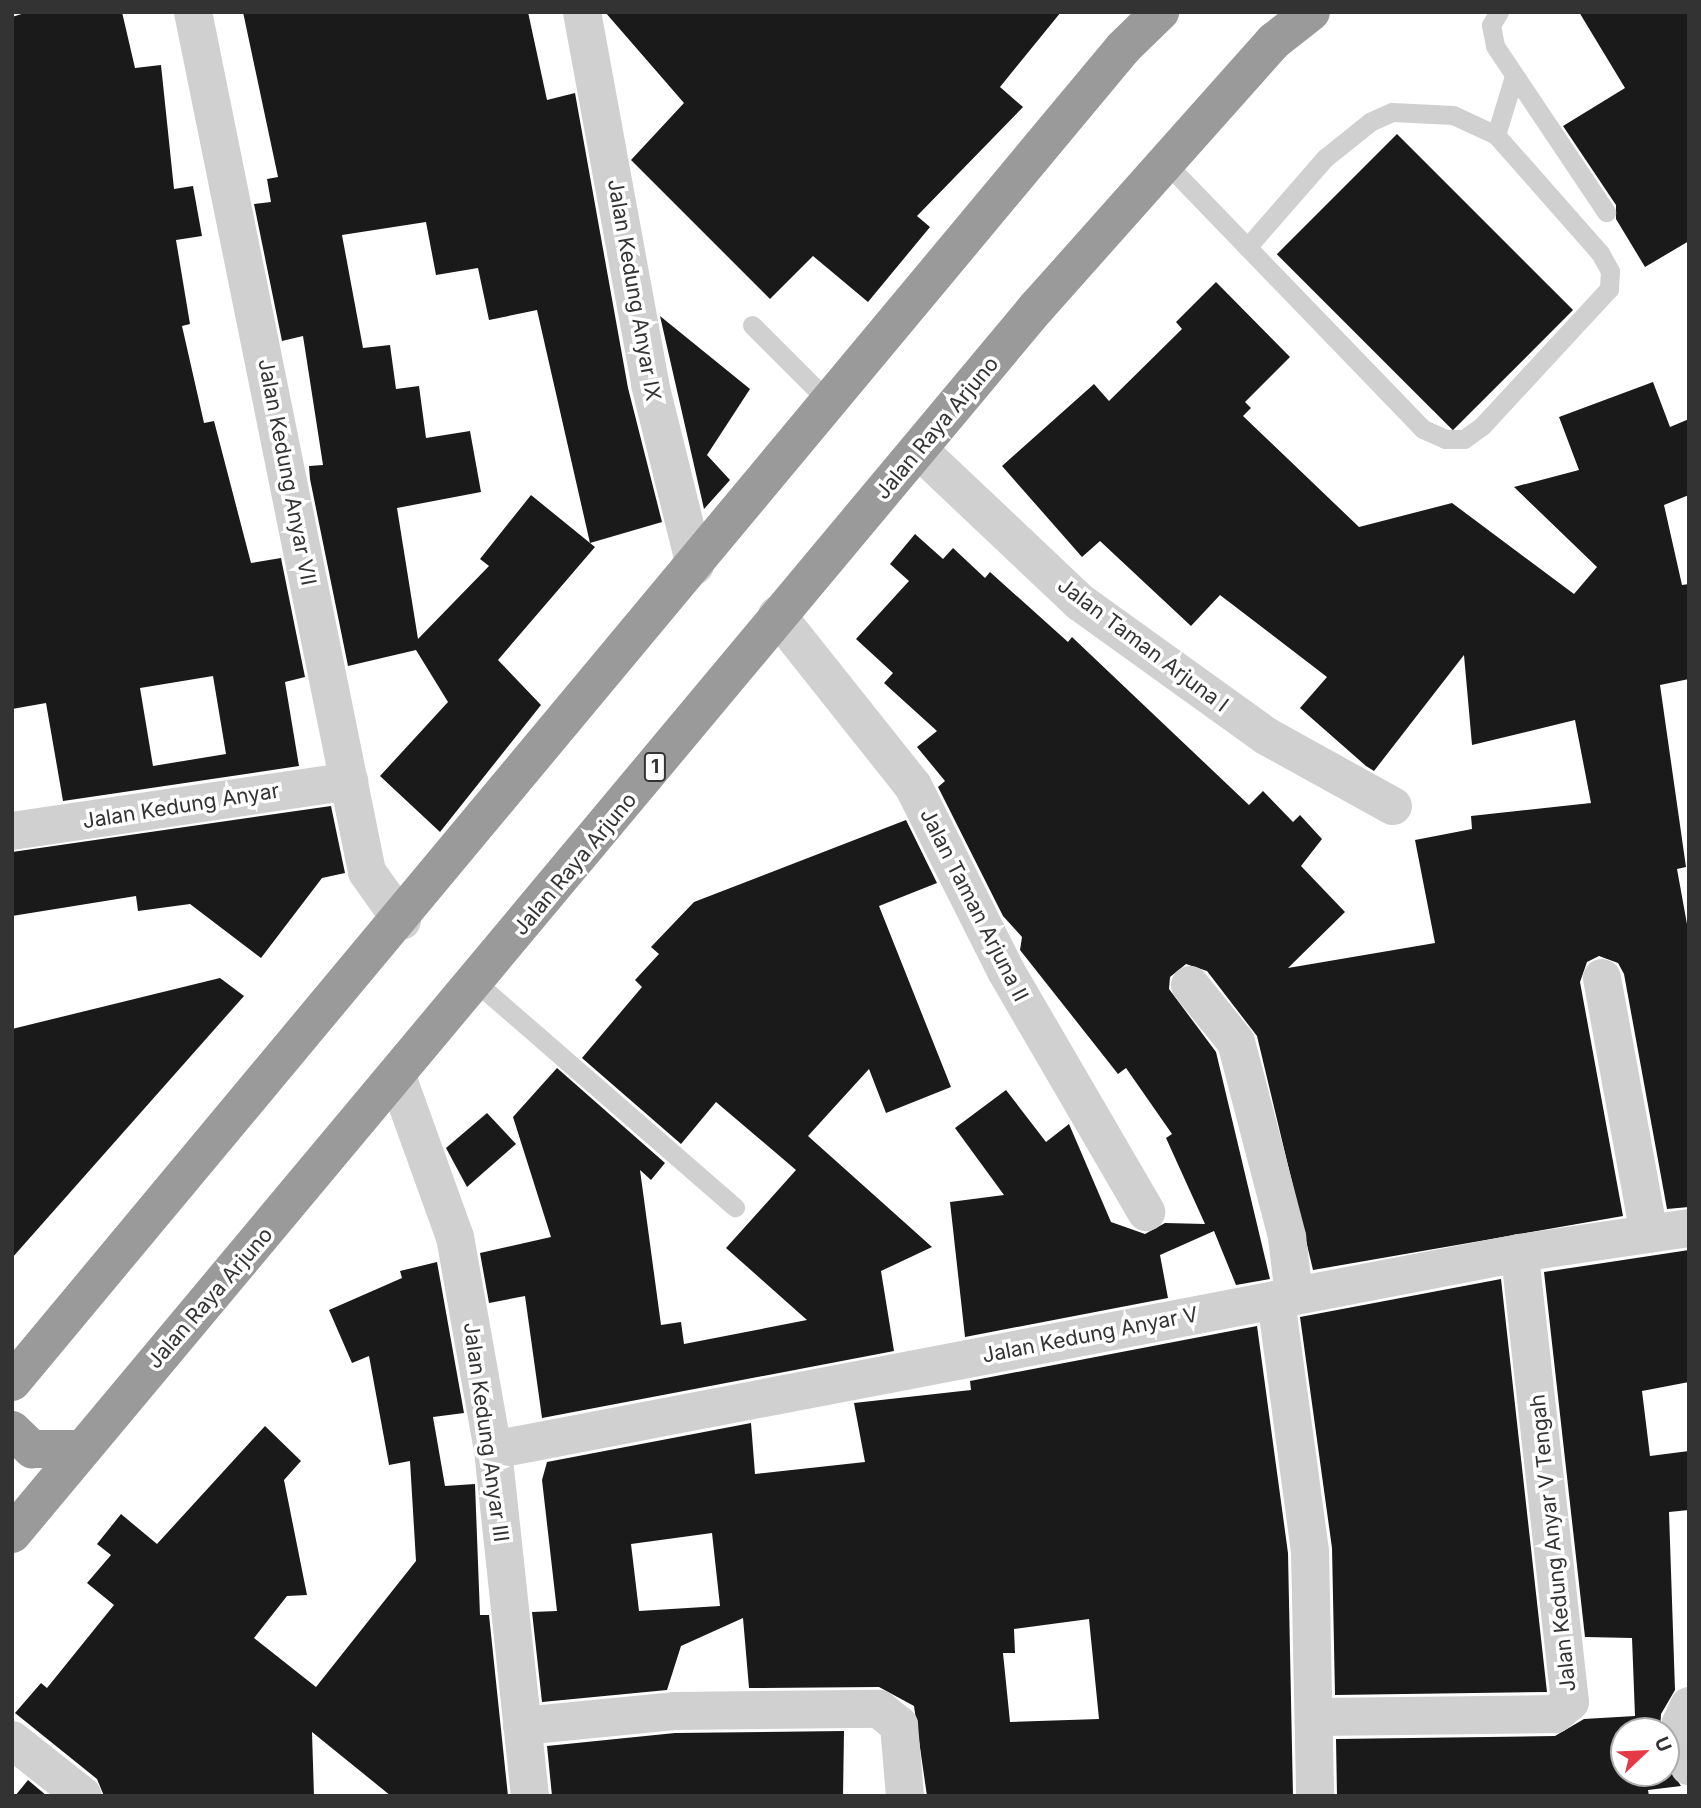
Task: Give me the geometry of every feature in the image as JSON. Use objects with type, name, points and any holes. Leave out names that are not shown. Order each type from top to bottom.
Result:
[{"type":"highway","points":[[12,1382],[402,921],[1123,48],[1160,12]]},
{"type":"highway","name":"Jalan Raya Arjuno","points":[[12,1534],[398,1079],[777,615],[1274,41],[1311,12]]},
{"type":"highway","points":[[12,1430],[32,1450],[82,1449]]},
{"type":"street","name":"Jalan Kedung Anyar VII","points":[[193,12],[367,872],[402,921]]},
{"type":"street","name":"Jalan Kedung Anyar IX","points":[[582,12],[650,384],[695,566]]},
{"type":"street","name":"Jalan Taman Arjuna I","points":[[919,450],[1081,603],[1266,736],[1393,806]]},
{"type":"street","name":"Jalan Taman Arjuna II","points":[[777,615],[913,786],[1006,971],[1146,1212]]},
{"type":"street","name":"Jalan Kedung Anyar","points":[[12,831],[349,781]]},
{"type":"street","points":[[1602,978],[1649,1234]]},
{"type":"street","points":[[1190,985],[1236,1042],[1287,1237],[1285,1298],[1310,1551],[1318,1717],[1315,1796]]},
{"type":"street","name":"Jalan Kedung Anyar III","points":[[398,1079],[455,1237],[493,1450],[530,1796]]},
{"type":"street","name":"Jalan Kedung Anyar V","points":[[493,1450],[1520,1253],[1689,1228]]},
{"type":"street","name":"Jalan Kedung Anyar V Tengah","points":[[1318,1717],[1555,1714],[1570,1702],[1520,1253]]},
{"type":"street","points":[[1689,1706],[1681,1723],[1689,1766]]},
{"type":"street","points":[[523,1726],[674,1711],[879,1709],[899,1725],[905,1796]]},
{"type":"street","points":[[12,1740],[83,1796]]},
{"type":"lane","points":[[1499,12],[1491,25],[1495,46],[1605,212]]},
{"type":"lane","points":[[1496,135],[1514,76]]},
{"type":"lane","points":[[1166,163],[1250,244],[1423,429],[1464,439],[1609,289],[1610,271],[1600,253],[1496,135],[1453,115],[1392,112],[1370,122],[1325,158],[1250,244]]},
{"type":"lane","points":[[752,325],[829,401]]},
{"type":"lane","points":[[477,983],[735,1207]]},
{"type":"building","points":[[28,12],[122,12],[135,68],[161,65],[174,189],[193,186],[202,236],[176,240],[190,324],[182,326],[204,423],[214,421],[251,563],[281,558],[305,677],[285,682],[299,766],[63,801],[46,703],[12,709],[12,17]],"holes":[[[213,676],[226,754],[153,766],[140,688]]]},
{"type":"building","points":[[243,12],[528,12],[547,100],[575,93],[628,388],[662,522],[590,543],[595,547],[498,660],[541,705],[440,832],[380,776],[448,702],[416,650],[348,666],[310,479],[309,466],[323,465],[303,336],[282,341],[254,204],[271,202],[267,179],[278,177]],"holes":[[[426,222],[436,275],[478,268],[489,320],[537,310],[590,543],[531,495],[480,559],[489,566],[418,639],[397,508],[481,492],[470,431],[426,438],[419,386],[396,389],[390,345],[363,348],[342,235]]]},
{"type":"building","points":[[605,12],[1061,12],[1000,87],[1023,107],[917,216],[930,227],[868,302],[813,256],[770,299],[631,160],[684,103]]},
{"type":"building","points":[[1579,12],[1689,12],[1689,241],[1645,267],[1616,219],[1616,205],[1563,126],[1625,88]]},
{"type":"building","points":[[1397,134],[1573,310],[1453,430],[1277,254]]},
{"type":"building","points":[[1216,282],[1290,357],[1245,402],[1251,408],[1243,416],[1359,527],[1452,503],[1574,594],[1597,567],[1514,487],[1579,470],[1559,417],[1653,382],[1670,427],[1689,419],[1689,495],[1664,505],[1682,585],[1689,584],[1689,679],[1660,685],[1686,867],[1677,869],[1689,935],[1689,1207],[1667,1209],[1624,974],[1618,963],[1599,956],[1587,962],[1580,982],[1623,1216],[1313,1270],[1257,1036],[1207,971],[1186,964],[1170,977],[1169,989],[1216,1052],[1270,1279],[1236,1285],[1214,1231],[1160,1255],[1168,1298],[965,1337],[950,1202],[1004,1195],[955,1128],[1006,1090],[1046,1142],[1069,1124],[1111,1222],[1145,1234],[1165,1223],[1205,1224],[1166,1138],[1172,1134],[1126,1068],[1118,1074],[1020,950],[1022,937],[1003,916],[938,787],[945,781],[917,747],[937,731],[884,683],[893,673],[856,639],[909,581],[890,564],[915,534],[943,559],[953,548],[985,578],[990,572],[1068,642],[1072,637],[1249,805],[1263,791],[1293,822],[1300,815],[1322,839],[1301,866],[1345,912],[1288,968],[1435,943],[1415,840],[1472,829],[1471,816],[1591,803],[1575,720],[1472,745],[1464,655],[1374,771],[1300,708],[1327,677],[1220,595],[1191,626],[1100,541],[1082,557],[1002,466],[1094,384],[1109,401],[1182,329],[1176,322]]},
{"type":"building","points":[[660,316],[750,389],[707,455],[730,480],[704,509]]},
{"type":"building","points":[[331,806],[345,873],[322,878],[261,958],[190,904],[138,911],[136,896],[12,916],[12,852]]},
{"type":"building","points":[[906,820],[937,883],[879,906],[951,1087],[886,1113],[869,1069],[808,1136],[932,1247],[881,1271],[894,1351],[542,1418],[525,1296],[489,1303],[480,1253],[551,1237],[513,1117],[557,1068],[665,1163],[651,1180],[640,1170],[661,1325],[681,1322],[684,1344],[807,1320],[726,1248],[796,1170],[716,1102],[681,1144],[582,1058],[642,987],[635,980],[659,954],[651,947],[694,902]]},
{"type":"building","points":[[220,978],[244,996],[12,1258],[12,1029]]},
{"type":"building","points":[[487,1113],[516,1144],[467,1187],[446,1148]]},
{"type":"building","points":[[1689,1250],[1689,1382],[1642,1391],[1650,1456],[1689,1451],[1689,1510],[1669,1512],[1675,1690],[1661,1717],[1618,1717],[1635,1716],[1632,1638],[1585,1637],[1544,1272]]},
{"type":"building","points":[[437,1262],[464,1413],[433,1417],[445,1486],[475,1484],[480,1615],[489,1615],[508,1796],[391,1796],[312,1732],[314,1796],[104,1796],[97,1779],[15,1713],[41,1683],[47,1688],[114,1605],[87,1583],[111,1555],[97,1544],[121,1514],[157,1544],[265,1426],[301,1461],[284,1480],[307,1595],[287,1596],[254,1638],[316,1687],[416,1561],[410,1461],[389,1465],[369,1356],[352,1363],[329,1310],[402,1278],[400,1271]]},
{"type":"building","points":[[1501,1279],[1547,1692],[1335,1695],[1332,1548],[1300,1317]]},
{"type":"building","points":[[1257,1326],[1288,1553],[1293,1796],[927,1796],[914,1706],[879,1687],[749,1688],[743,1618],[681,1646],[667,1690],[542,1702],[532,1612],[557,1611],[542,1480],[547,1462],[751,1423],[755,1474],[865,1462],[854,1403],[971,1390],[970,1381]],"holes":[[[712,1533],[720,1606],[639,1611],[631,1544]],[[1089,1619],[1099,1719],[1010,1722],[1003,1653],[1015,1653],[1014,1629]]]},
{"type":"building","points":[[1610,1717],[1610,1787],[1673,1787],[1648,1790],[1649,1796],[1337,1796],[1336,1739],[1555,1736],[1584,1719]]},
{"type":"building","points":[[844,1731],[843,1795],[552,1796],[547,1746],[675,1733]]},
{"type":"building","points":[[28,1780],[47,1796],[15,1796]]}]
